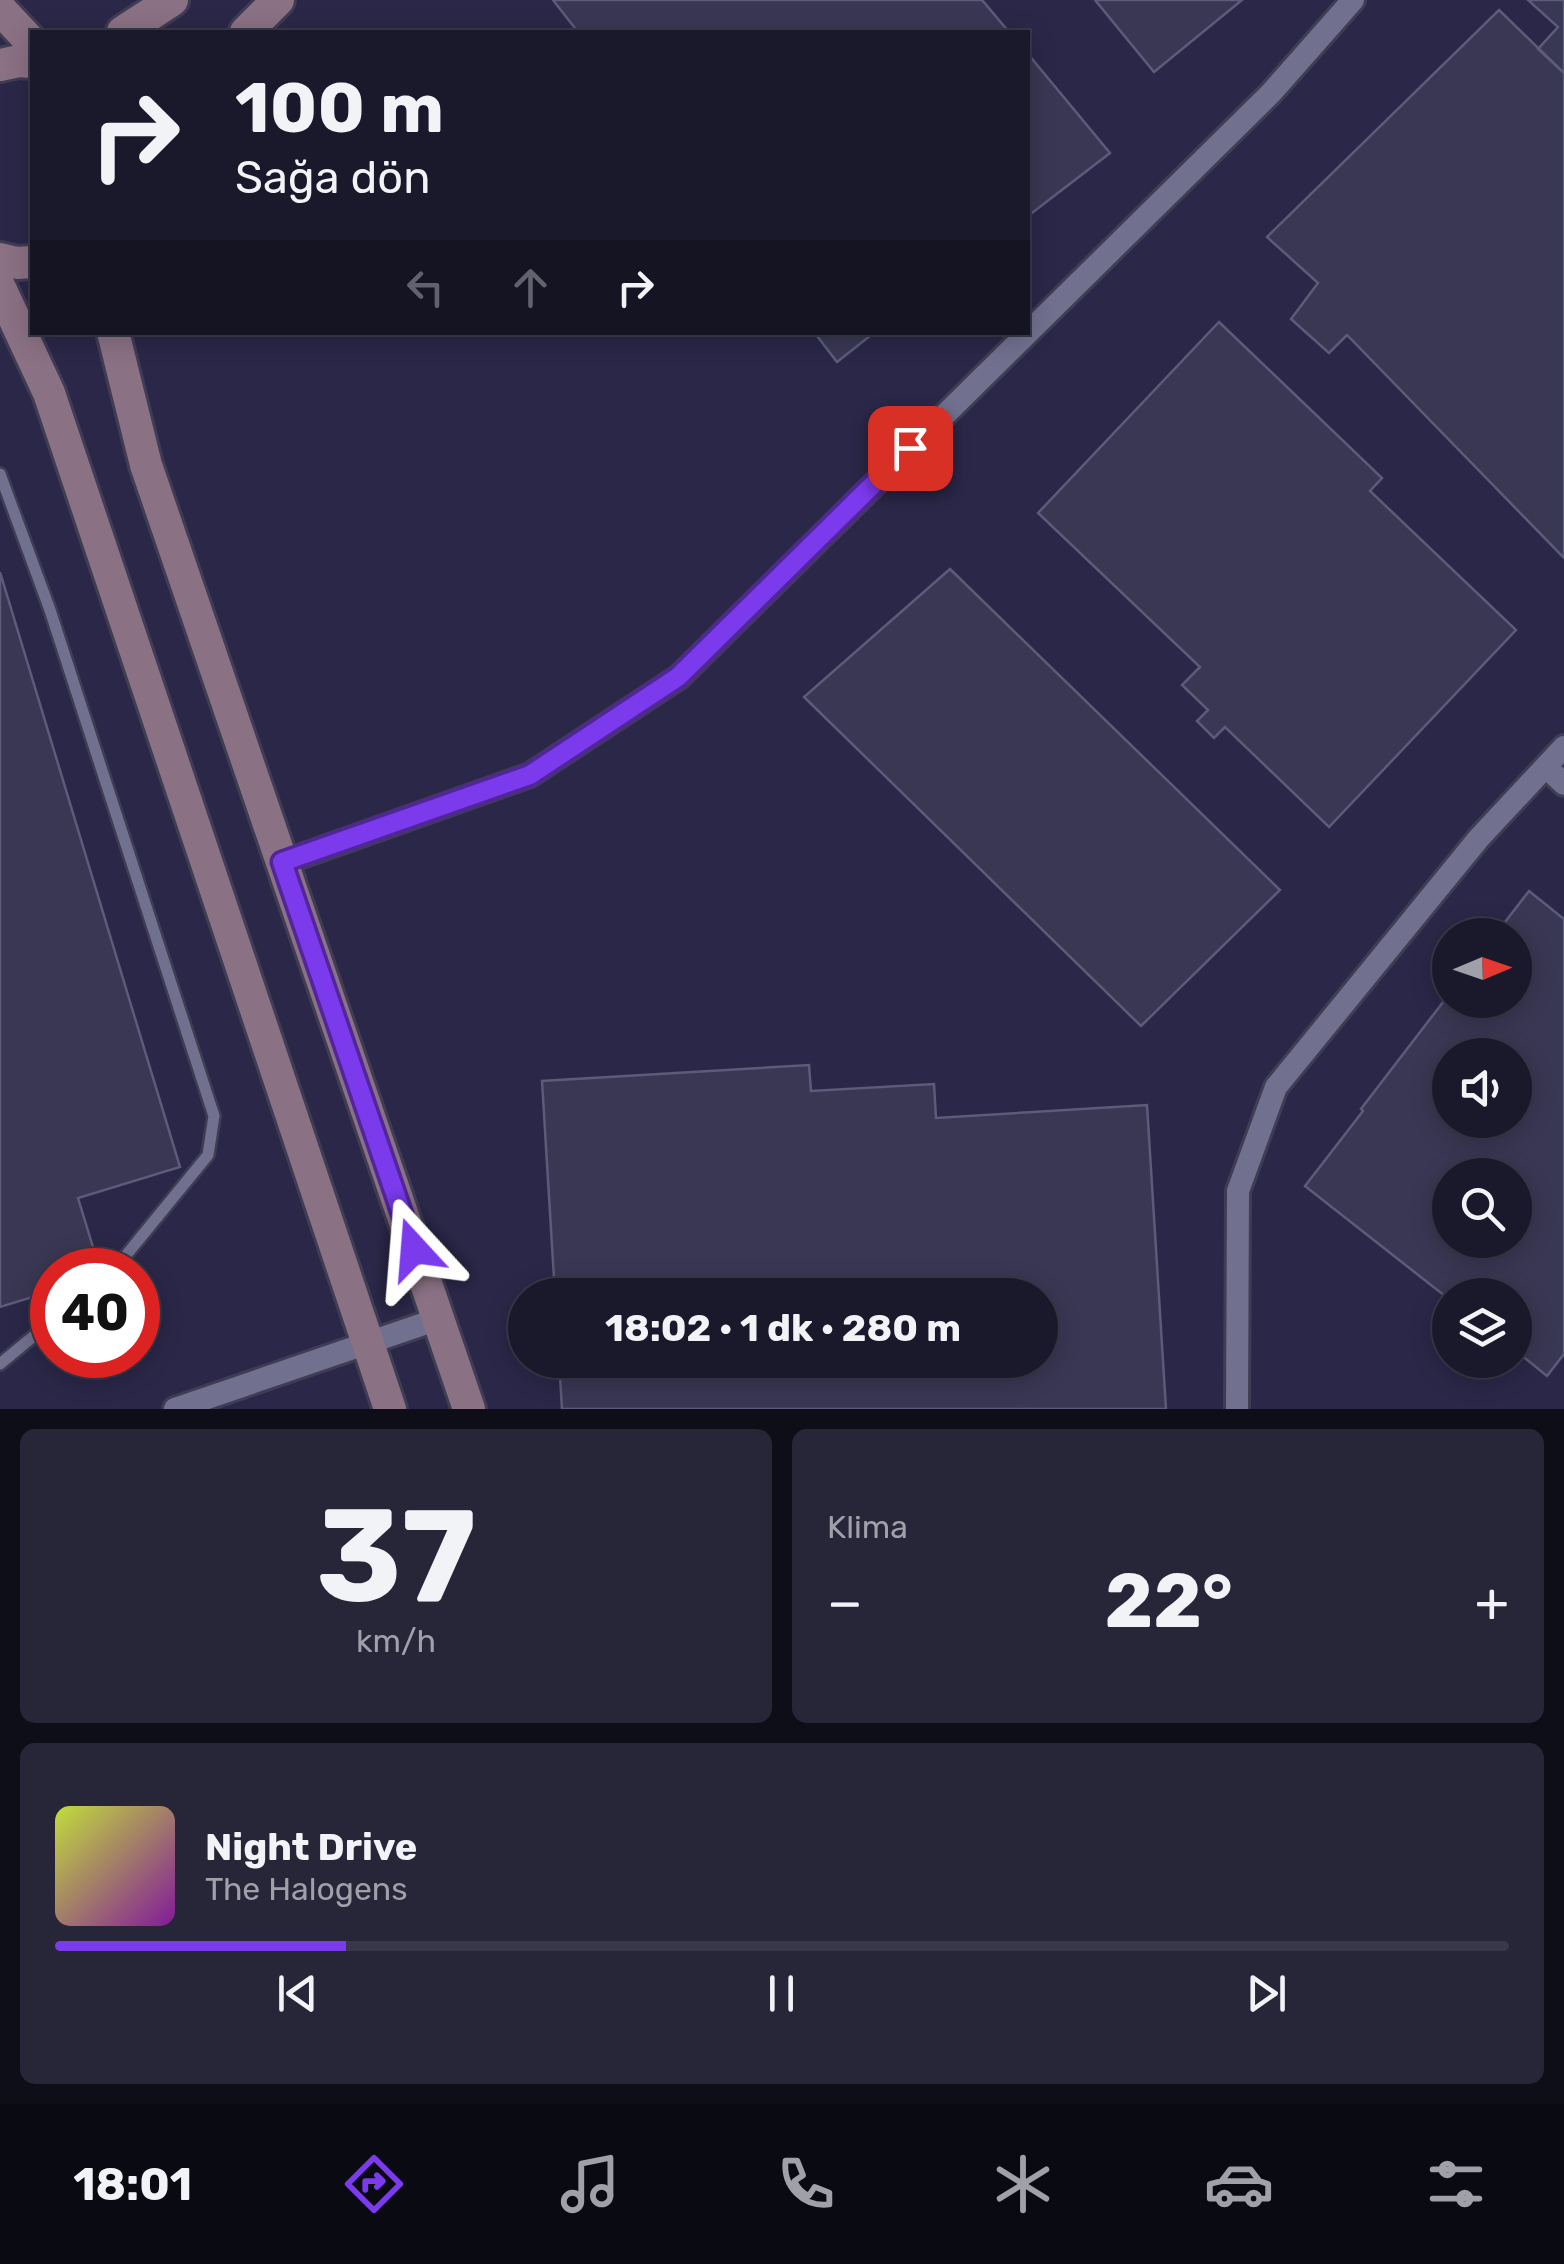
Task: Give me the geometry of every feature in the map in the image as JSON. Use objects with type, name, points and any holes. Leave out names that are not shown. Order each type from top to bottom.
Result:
[{"type":"street","points":[[126,30],[172,0]]},
{"type":"street","points":[[248,30],[278,0]]},
{"type":"street","points":[[1030,330],[1271,93],[1353,0]]},
{"type":"street","points":[[0,8],[30,42]]},
{"type":"street","points":[[0,66],[30,62]]},
{"type":"street","points":[[0,259],[30,262]]},
{"type":"street","points":[[2,299],[50,393],[390,1409]]},
{"type":"street","points":[[114,335],[146,465],[469,1409]]},
{"type":"street","points":[[282,862],[530,775],[678,677],[1025,335]]},
{"type":"street","points":[[1237,1409],[1238,1191],[1276,1087],[1479,838],[1564,747]]},
{"type":"street","points":[[1546,766],[1564,784]]},
{"type":"street","points":[[175,1409],[438,1319]]},
{"type":"lane","points":[[0,474],[50,610],[214,1116],[208,1154],[132,1248]]},
{"type":"lane","points":[[0,1364],[30,1339]]},
{"type":"shaded area","points":[[0,0],[1564,0],[1564,1409],[0,1409]]},
{"type":"building","points":[[553,0],[982,0],[1007,30],[576,30]]},
{"type":"building","points":[[1095,0],[1242,0],[1154,72]]},
{"type":"building","points":[[1528,0],[1564,0],[1564,73],[1538,49],[1558,27]]},
{"type":"building","points":[[1499,10],[1564,73],[1564,558],[1347,335],[1329,353],[1291,319],[1318,283],[1267,237]]},
{"type":"building","points":[[1030,56],[1110,153],[1030,214]]},
{"type":"building","points":[[1219,322],[1382,478],[1370,491],[1516,630],[1329,827],[1225,727],[1214,738],[1197,721],[1208,710],[1182,685],[1200,667],[1038,513]]},
{"type":"building","points":[[816,335],[871,335],[837,362]]},
{"type":"building","points":[[950,569],[1280,890],[1141,1026],[804,697]]},
{"type":"building","points":[[0,572],[180,1167],[78,1198],[93,1248],[30,1248],[30,1298],[0,1307]]},
{"type":"building","points":[[1529,891],[1564,919],[1564,1354],[1547,1376],[1532,1364],[1532,1278],[1432,1278],[1432,1286],[1305,1186],[1432,1016],[1532,1018],[1532,918],[1508,918]]},
{"type":"building","points":[[809,1065],[811,1091],[934,1084],[936,1118],[1147,1105],[1166,1409],[562,1409],[560,1378],[1058,1378],[1058,1278],[554,1278],[542,1081]]},
{"type":"route","points":[[414,1249],[282,862],[530,775],[678,677],[910,448]]}]
